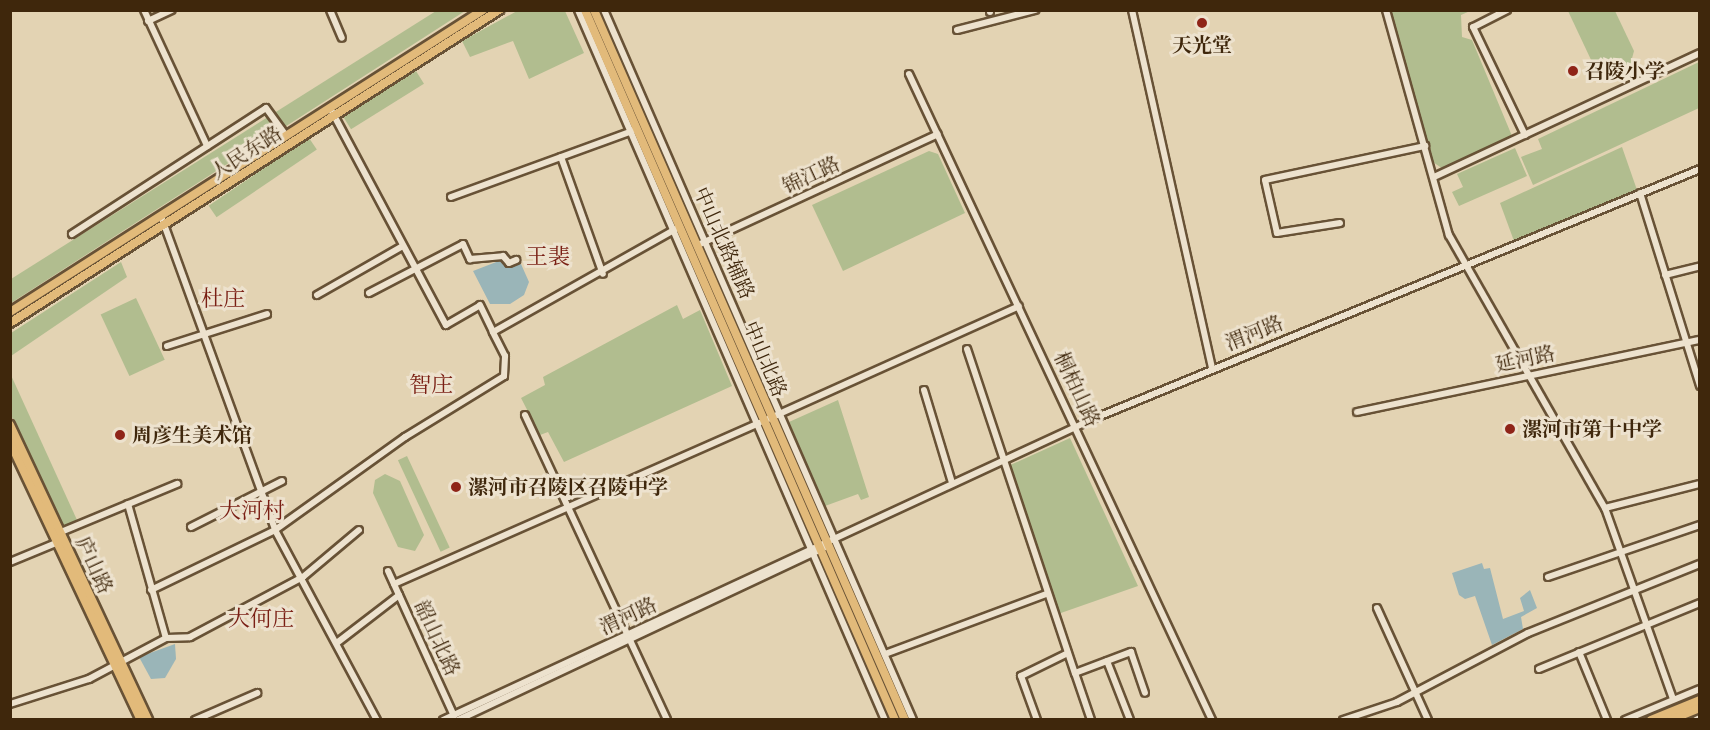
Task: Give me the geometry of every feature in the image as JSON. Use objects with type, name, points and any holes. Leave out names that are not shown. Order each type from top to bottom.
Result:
[{"type":"main road","name":"人民东路","points":[[10,312],[483,10]]},
{"type":"main road","name":"人民东路","points":[[10,323],[499,10]]},
{"type":"main road","name":"中山北路","points":[[584,10],[594,14],[702,243],[764,421],[827,542],[904,720]]},
{"type":"main road","name":"中山北路","points":[[594,14],[634,130],[764,421],[816,551],[895,720]]},
{"type":"main road","name":"庐山路","points":[[10,425],[119,664],[148,720]]},
{"type":"main road","name":"庐山路","points":[[10,442],[61,538]]},
{"type":"main road","name":"庐山路","points":[[119,664],[141,720]]},
{"type":"main road","points":[[1651,720],[1700,700]]},
{"type":"main road","points":[[1674,718],[1700,708]]},
{"type":"street","points":[[144,10],[207,146]]},
{"type":"street","points":[[148,21],[172,10]]},
{"type":"street","points":[[330,10],[342,38]]},
{"type":"street","points":[[451,197],[634,130],[578,10]]},
{"type":"street","name":"中山北路辅路","points":[[604,10],[692,222]]},
{"type":"street","points":[[957,30],[1035,10]]},
{"type":"street","points":[[1132,10],[1212,368]]},
{"type":"street","points":[[1386,10],[1449,235],[1525,375],[1605,508],[1619,554],[1648,623],[1673,699]]},
{"type":"street","points":[[1507,10],[1473,27],[1524,135]]},
{"type":"street","points":[[1434,177],[1700,53]]},
{"type":"street","name":"桐柏山路","points":[[909,74],[1077,426],[1212,720]]},
{"type":"street","points":[[72,234],[266,108],[286,136]]},
{"type":"street","points":[[151,590],[275,530],[405,437],[504,376],[505,356],[480,305],[446,325],[401,247],[330,108]]},
{"type":"street","name":"锦江路","points":[[702,243],[938,134]]},
{"type":"street","points":[[1340,224],[1278,233],[1265,180],[1425,147]]},
{"type":"street","points":[[561,157],[603,274]]},
{"type":"street","name":"渭河路","points":[[443,720],[456,718],[816,551],[835,538],[1077,426],[1212,368],[1700,169]]},
{"type":"street","points":[[1640,193],[1700,386]]},
{"type":"street","points":[[161,216],[259,492],[275,530],[338,642],[377,720]]},
{"type":"street","points":[[493,332],[603,274],[692,222]]},
{"type":"street","name":"中山北路辅路","points":[[702,243],[782,413],[913,720]]},
{"type":"street","points":[[369,293],[463,244],[470,259],[502,256],[509,263],[516,260]]},
{"type":"street","points":[[317,295],[401,247]]},
{"type":"street","points":[[1665,275],[1700,266]]},
{"type":"street","points":[[394,584],[568,509],[1019,306]]},
{"type":"street","points":[[167,346],[267,314]]},
{"type":"street","name":"延河路","points":[[1357,412],[1700,340]]},
{"type":"street","points":[[967,349],[1046,594],[1091,720]]},
{"type":"street","points":[[924,390],[952,483]]},
{"type":"street","points":[[525,415],[667,720]]},
{"type":"street","points":[[191,527],[282,481]]},
{"type":"street","points":[[10,562],[128,504],[177,484]]},
{"type":"street","points":[[1605,508],[1700,484]]},
{"type":"street","points":[[128,504],[166,638]]},
{"type":"street","points":[[1548,577],[1700,525]]},
{"type":"street","points":[[10,704],[42,697],[119,664],[166,638],[190,637],[303,577],[359,530]]},
{"type":"street","points":[[816,551],[885,720]]},
{"type":"street","points":[[1343,720],[1416,692],[1528,633],[1700,564]]},
{"type":"street","name":"韶山北路","points":[[388,571],[456,718]]},
{"type":"street","points":[[885,654],[1046,594]]},
{"type":"street","points":[[338,642],[399,595]]},
{"type":"street","points":[[1539,669],[1700,603]]},
{"type":"street","points":[[1377,608],[1428,720]]},
{"type":"street","points":[[1075,673],[1131,652],[1145,693]]},
{"type":"street","points":[[1579,652],[1606,720]]},
{"type":"street","points":[[1037,720],[1021,676],[1068,653]]},
{"type":"street","points":[[1107,661],[1130,720]]},
{"type":"street","points":[[1625,720],[1635,718],[1673,699],[1700,689]]},
{"type":"street","points":[[195,720],[257,693]]},
{"type":"street","points":[[213,712],[216,720]]},
{"type":"green space","points":[[436,11],[465,11],[11,303],[11,279]]},
{"type":"green space","points":[[517,11],[565,11],[584,53],[529,79],[513,41],[470,57],[462,41]]},
{"type":"green space","points":[[1391,11],[1470,11],[1461,15],[1462,37],[1472,40],[1512,136],[1443,169],[1433,162]]},
{"type":"green space","points":[[1568,11],[1615,11],[1634,51],[1628,73],[1601,81]]},
{"type":"green space","points":[[1699,62],[1699,108],[1533,185],[1521,157],[1542,149],[1538,139]]},
{"type":"green space","points":[[416,71],[424,84],[351,129],[343,117]]},
{"type":"green space","points":[[309,138],[317,150],[217,217],[209,206]]},
{"type":"green space","points":[[1622,147],[1637,190],[1514,241],[1500,203]]},
{"type":"green space","points":[[1515,148],[1527,176],[1459,206],[1452,192],[1463,187],[1457,174]]},
{"type":"green space","points":[[929,151],[938,154],[965,213],[843,271],[812,205]]},
{"type":"green space","points":[[121,262],[127,277],[11,356],[11,333]]},
{"type":"green space","points":[[136,298],[165,360],[129,376],[101,314]]},
{"type":"green space","points":[[677,305],[683,319],[700,310],[732,386],[564,462],[548,432],[540,435],[521,398],[545,385],[543,377]]},
{"type":"green space","points":[[10,373],[77,520],[63,527],[11,415]]},
{"type":"green space","points":[[838,400],[869,497],[861,500],[858,494],[825,506],[789,422]]},
{"type":"green space","points":[[1070,438],[1138,586],[1058,614],[1008,466]]},
{"type":"green space","points":[[407,456],[450,548],[441,552],[398,460]]},
{"type":"green space","points":[[385,474],[400,481],[424,535],[415,551],[398,547],[373,493],[375,480]]},
{"type":"water","points":[[504,259],[506,266],[521,264],[529,282],[524,295],[510,304],[490,304],[473,271]]},
{"type":"water","points":[[1482,563],[1484,569],[1490,568],[1503,619],[1524,611],[1520,598],[1530,590],[1537,608],[1521,617],[1523,629],[1492,645],[1475,596],[1465,599],[1459,595],[1452,573]]},
{"type":"water","points":[[175,644],[176,659],[165,678],[151,679],[139,657]]},
{"type":"place","name":"天光堂","points":[[1202,23]]},
{"type":"place","name":"召陵小学","points":[[1573,71]]},
{"type":"place","name":"漯河市第十中学","points":[[1510,429]]},
{"type":"place","name":"周彦生美术馆","points":[[120,435]]},
{"type":"place","name":"漯河市召陵区召陵中学","points":[[456,487]]},
{"type":"district","name":"王裴","points":[[548,258]]},
{"type":"district","name":"杜庄","points":[[223,300]]},
{"type":"district","name":"智庄","points":[[431,386]]},
{"type":"district","name":"大河村","points":[[252,512]]},
{"type":"district","name":"大何庄","points":[[261,620]]}]
